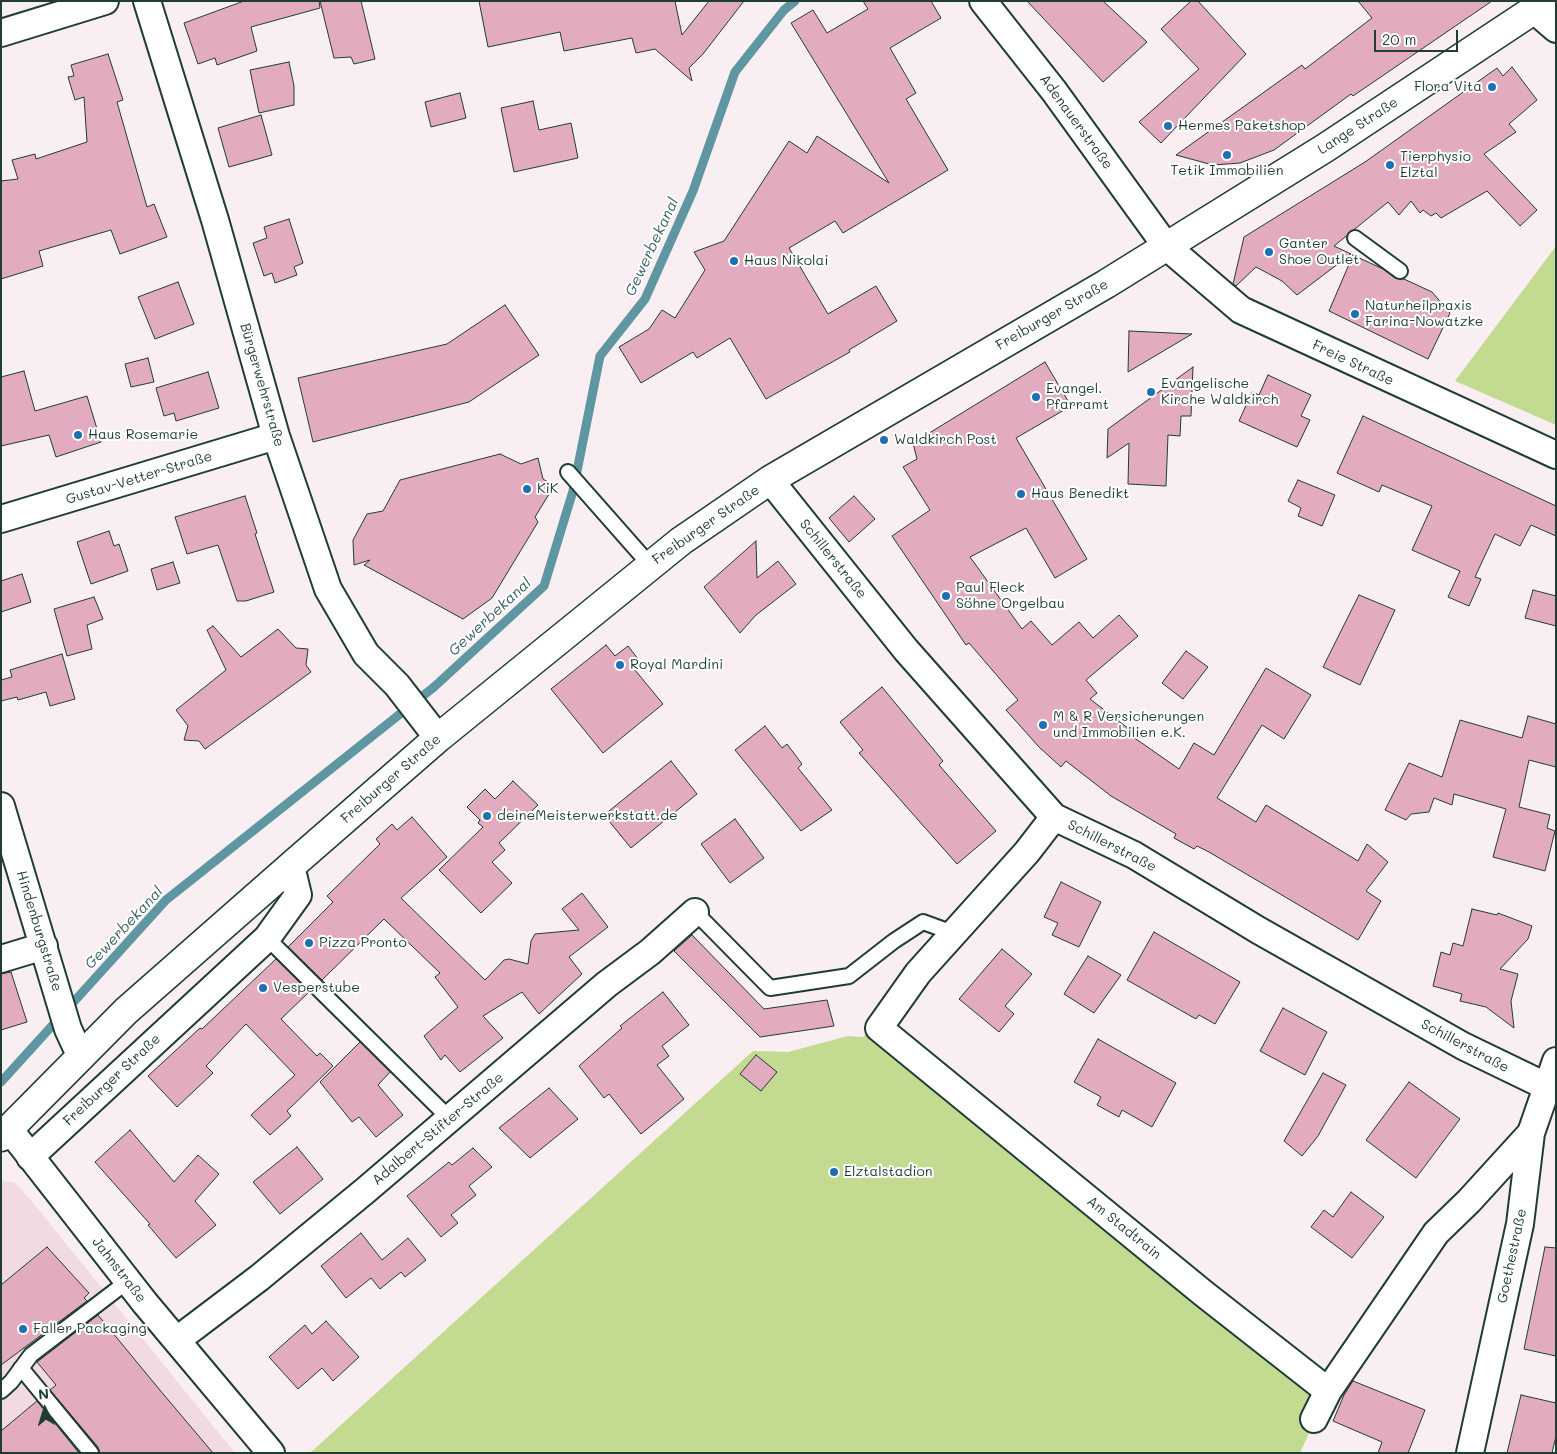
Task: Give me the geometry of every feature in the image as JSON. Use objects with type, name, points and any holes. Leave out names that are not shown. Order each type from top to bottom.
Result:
[{"type":"street","points":[[1,33],[104,1]]},
{"type":"street","name":"Bürgerwehrstraße","points":[[148,1],[215,220],[276,436],[328,589],[366,654],[397,685],[431,729]]},
{"type":"street","name":"Adenauerstraße","points":[[982,1],[1054,90],[1166,246]]},
{"type":"street","points":[[1536,4],[1556,29]]},
{"type":"street","name":"Lange Straße","points":[[1166,246],[1325,148],[1536,4]]},
{"type":"street","name":"Freie Straße","points":[[1166,246],[1241,310],[1556,455]]},
{"type":"street","name":"Freiburger Straße","points":[[5,1133],[126,1012],[291,866],[431,729],[650,565],[770,480],[1106,284],[1166,246]]},
{"type":"street","name":"Gustav-Vetter-Straße","points":[[1,519],[276,436]]},
{"type":"street","name":"Schillerstraße","points":[[770,480],[906,650],[1054,816],[1134,855],[1258,930],[1455,1042],[1552,1089]]},
{"type":"street","name":"Hindenburgstraße","points":[[1,806],[68,1029],[80,1056]]},
{"type":"street","name":"Am Stadtrain","points":[[1054,816],[1027,852],[953,933],[902,994],[879,1028],[1203,1293],[1328,1391]]},
{"type":"street","name":"Freiburger Straße","points":[[30,1157],[267,938],[298,895],[291,866]]},
{"type":"street","name":"Adalbert-Stifter-Straße","points":[[177,1340],[259,1278],[695,912]]},
{"type":"street","points":[[1,959],[44,946]]},
{"type":"street","name":"Goethestraße","points":[[1470,1453],[1520,1224],[1532,1133],[1552,1089],[1556,1061]]},
{"type":"street","name":"Jahnstraße","points":[[5,1133],[30,1157],[128,1282],[271,1453]]},
{"type":"street","points":[[1314,1419],[1328,1391],[1436,1233],[1469,1201],[1532,1133]]},
{"type":"lane","points":[[1355,238],[1400,271]]},
{"type":"lane","points":[[568,472],[650,565]]},
{"type":"lane","points":[[695,912],[770,988],[849,976],[894,941],[923,922],[953,933]]},
{"type":"lane","points":[[267,938],[450,1119]]},
{"type":"lane","points":[[1,1390],[11,1382],[31,1355],[128,1282]]},
{"type":"lane","points":[[21,1368],[91,1453]]},
{"type":"shaded area","points":[[1,1181],[14,1182],[30,1199],[235,1453],[1,1453]]},
{"type":"green space","points":[[1556,246],[1556,425],[1455,381]]},
{"type":"green space","name":"Elztalstadion","points":[[866,1034],[1328,1391],[1300,1453],[310,1453],[753,1051],[788,1052],[848,1036],[863,1037]]},
{"type":"building","points":[[244,1],[319,1],[320,8],[251,27],[257,51],[217,65],[215,58],[198,64],[184,23]]},
{"type":"building","points":[[320,1],[361,1],[375,59],[354,64],[351,57],[334,58]]},
{"type":"building","points":[[479,1],[675,1],[682,35],[709,1],[744,1],[703,54],[689,68],[692,81],[655,49],[636,53],[632,38],[564,51],[560,32],[488,47]]},
{"type":"building","points":[[863,1],[931,1],[941,18],[890,48],[916,93],[906,99],[948,170],[843,233],[835,221],[789,248],[828,314],[876,286],[897,321],[849,350],[850,352],[766,399],[730,338],[697,358],[693,352],[641,383],[619,347],[649,329],[662,310],[675,318],[705,270],[694,252],[724,241],[789,141],[807,153],[817,136],[889,183],[791,23],[813,10],[827,33],[868,9]]},
{"type":"building","points":[[1027,1],[1103,1],[1147,42],[1103,82]]},
{"type":"building","points":[[1191,1],[1198,1],[1246,54],[1161,143],[1139,122],[1199,69],[1161,29]]},
{"type":"building","points":[[1358,1],[1492,1],[1353,96],[1351,94],[1274,150],[1240,163],[1213,165],[1176,155],[1302,65],[1305,69],[1372,18]]},
{"type":"building","points":[[108,54],[123,100],[117,102],[147,207],[154,204],[167,237],[120,254],[111,230],[39,251],[43,266],[1,279],[1,181],[18,179],[12,160],[35,154],[36,159],[87,142],[84,97],[75,100],[68,77],[74,76],[71,65]]},
{"type":"building","points":[[289,62],[294,86],[294,105],[259,113],[250,70]]},
{"type":"building","points":[[1512,67],[1537,100],[1509,124],[1516,132],[1484,154],[1537,210],[1520,226],[1487,191],[1441,218],[1436,213],[1431,216],[1423,210],[1420,213],[1411,201],[1399,215],[1388,202],[1334,246],[1351,254],[1297,295],[1282,281],[1256,267],[1236,286],[1233,284],[1244,237],[1365,162],[1497,68],[1503,76]]},
{"type":"building","points":[[460,93],[466,118],[431,127],[425,102]]},
{"type":"building","points":[[533,101],[539,130],[571,123],[578,158],[514,172],[501,108]]},
{"type":"building","points":[[261,115],[272,155],[229,167],[218,128]]},
{"type":"building","points":[[289,219],[303,263],[294,267],[297,275],[275,283],[272,273],[264,276],[253,243],[267,238],[264,227]]},
{"type":"building","points":[[1353,255],[1383,269],[1395,278],[1404,279],[1432,292],[1450,313],[1428,359],[1329,311]]},
{"type":"building","points":[[178,282],[194,324],[155,339],[138,297]]},
{"type":"building","points":[[505,305],[539,355],[469,402],[313,442],[298,378],[447,344]]},
{"type":"building","points":[[1129,331],[1192,334],[1128,372]]},
{"type":"building","points":[[148,358],[154,382],[131,387],[125,364]]},
{"type":"building","points":[[1045,362],[1071,406],[1016,438],[1087,559],[1055,578],[1026,528],[970,557],[1022,629],[1031,621],[1052,645],[1079,622],[1093,638],[1119,615],[1138,636],[1086,680],[1097,693],[1090,699],[1129,729],[1126,732],[1179,769],[1194,743],[1214,755],[1266,668],[1311,695],[1284,739],[1262,725],[1217,798],[1256,822],[1266,805],[1358,861],[1367,844],[1388,862],[1366,891],[1381,901],[1358,940],[1209,852],[1197,846],[1194,849],[1174,838],[1176,834],[1111,796],[1066,761],[1061,767],[1039,747],[1006,710],[1018,700],[969,643],[966,645],[892,536],[930,510],[903,467],[917,459],[913,443]]},
{"type":"building","points":[[1193,367],[1191,416],[1181,416],[1180,436],[1168,435],[1166,486],[1128,484],[1129,443],[1107,458],[1108,429]]},
{"type":"building","points":[[24,371],[35,411],[87,396],[101,442],[56,457],[49,435],[1,446],[1,377]]},
{"type":"building","points":[[208,372],[219,408],[176,421],[174,413],[164,416],[156,388]]},
{"type":"building","points":[[1268,375],[1311,395],[1301,416],[1310,420],[1297,447],[1239,421],[1252,392],[1259,395]]},
{"type":"building","points":[[1363,416],[1556,506],[1556,536],[1531,525],[1520,546],[1495,534],[1475,577],[1481,579],[1469,606],[1448,597],[1460,571],[1412,550],[1432,506],[1382,485],[1379,492],[1337,473]]},
{"type":"building","points":[[500,454],[521,464],[538,458],[543,479],[554,486],[535,517],[538,522],[492,598],[463,619],[364,565],[370,560],[354,565],[353,540],[367,514],[383,511],[400,480]]},
{"type":"building","points":[[1298,480],[1335,495],[1322,526],[1298,516],[1301,508],[1288,501]]},
{"type":"building","points":[[245,496],[274,592],[246,601],[237,601],[218,545],[187,554],[175,517]]},
{"type":"building","points":[[854,496],[875,519],[849,542],[829,518]]},
{"type":"building","points":[[109,531],[114,546],[119,544],[128,571],[91,584],[77,542]]},
{"type":"building","points":[[756,541],[757,578],[778,561],[796,584],[756,615],[740,633],[704,587]]},
{"type":"building","points":[[173,562],[180,583],[157,590],[151,569]]},
{"type":"building","points":[[22,574],[31,602],[1,612],[1,581]]},
{"type":"building","points":[[1533,590],[1556,596],[1556,626],[1525,618]]},
{"type":"building","points":[[1359,595],[1395,610],[1360,685],[1323,667]]},
{"type":"building","points":[[94,597],[103,619],[87,625],[92,649],[67,656],[54,609]]},
{"type":"building","points":[[213,626],[241,657],[278,629],[296,648],[308,649],[306,665],[311,672],[205,749],[199,741],[184,740],[188,726],[176,710],[226,670],[207,630]]},
{"type":"building","points":[[606,645],[615,656],[628,646],[642,664],[635,670],[663,704],[603,753],[551,689]]},
{"type":"building","points":[[1186,651],[1208,667],[1183,699],[1162,683]]},
{"type":"building","points":[[62,654],[75,699],[50,706],[46,692],[18,700],[17,697],[1,701],[1,680],[12,677],[10,670]]},
{"type":"building","points":[[882,687],[943,761],[939,765],[996,831],[957,864],[859,753],[863,750],[840,722]]},
{"type":"building","points":[[1528,716],[1556,724],[1556,767],[1529,760],[1519,807],[1550,815],[1547,828],[1555,831],[1545,871],[1493,857],[1506,809],[1454,794],[1452,805],[1434,798],[1429,812],[1411,814],[1406,820],[1385,810],[1409,763],[1442,777],[1460,720],[1522,738]]},
{"type":"building","points":[[765,726],[782,748],[787,744],[802,764],[798,768],[832,810],[801,831],[735,750]]},
{"type":"building","points":[[671,761],[697,794],[631,848],[604,815]]},
{"type":"building","points":[[513,781],[538,805],[499,843],[505,850],[492,862],[512,883],[481,913],[439,870],[483,827],[478,823],[480,820],[467,807],[485,789],[495,799]]},
{"type":"building","points":[[412,817],[447,857],[401,898],[485,980],[504,960],[509,959],[528,964],[531,941],[535,934],[579,930],[562,909],[582,893],[608,927],[569,957],[582,974],[539,1014],[522,992],[483,1016],[503,1038],[460,1072],[445,1055],[441,1060],[424,1036],[458,1007],[435,977],[440,973],[384,919],[322,980],[288,947],[333,902],[327,896],[380,844],[376,839],[392,824],[397,830]]},
{"type":"building","points":[[735,819],[764,858],[730,883],[701,844]]},
{"type":"building","points":[[1061,882],[1101,902],[1079,947],[1052,935],[1058,923],[1044,917]]},
{"type":"building","points":[[1472,909],[1497,915],[1498,913],[1532,926],[1528,939],[1500,969],[1518,974],[1511,1001],[1514,1028],[1486,1007],[1460,1001],[1462,994],[1433,986],[1441,952],[1450,955],[1453,943],[1463,946]]},
{"type":"building","points":[[1154,932],[1240,982],[1215,1024],[1199,1015],[1196,1019],[1127,980]]},
{"type":"building","points":[[692,935],[764,1009],[827,1000],[834,1026],[760,1037],[674,951]]},
{"type":"building","points":[[1002,949],[1032,974],[1005,1006],[1014,1014],[999,1032],[959,999]]},
{"type":"building","points":[[1088,956],[1121,975],[1094,1013],[1064,994]]},
{"type":"building","points":[[276,959],[309,992],[281,1019],[317,1056],[320,1053],[333,1066],[287,1111],[291,1116],[270,1135],[251,1115],[295,1075],[246,1024],[206,1066],[213,1073],[177,1107],[148,1076],[200,1028],[202,1029]]},
{"type":"building","points":[[11,972],[27,1022],[1,1030],[1,974]]},
{"type":"building","points":[[663,992],[689,1025],[662,1046],[669,1056],[657,1065],[684,1099],[641,1134],[609,1094],[604,1098],[579,1066],[622,1028],[620,1026]]},
{"type":"building","points":[[1283,1008],[1327,1032],[1305,1075],[1260,1051]]},
{"type":"building","points":[[1098,1039],[1176,1083],[1152,1127],[1122,1110],[1119,1117],[1097,1105],[1101,1097],[1074,1082]]},
{"type":"building","points":[[360,1042],[390,1072],[378,1085],[403,1115],[376,1137],[359,1117],[352,1122],[320,1082]]},
{"type":"building","points":[[756,1055],[777,1072],[761,1091],[740,1074]]},
{"type":"building","points":[[1323,1073],[1346,1085],[1318,1136],[1302,1156],[1284,1141]]},
{"type":"building","points":[[1409,1082],[1460,1119],[1416,1178],[1366,1140]]},
{"type":"building","points":[[549,1088],[578,1119],[530,1158],[499,1128]]},
{"type":"building","points":[[130,1130],[174,1182],[198,1155],[219,1174],[195,1201],[216,1225],[176,1258],[148,1225],[150,1224],[95,1162]]},
{"type":"building","points":[[297,1147],[323,1179],[280,1214],[253,1182]]},
{"type":"building","points":[[473,1148],[492,1167],[469,1186],[476,1195],[451,1215],[458,1223],[441,1237],[407,1196],[449,1162],[452,1165]]},
{"type":"building","points":[[1351,1192],[1384,1217],[1352,1258],[1311,1227],[1324,1210],[1333,1217]]},
{"type":"building","points":[[361,1233],[382,1260],[408,1238],[426,1260],[405,1277],[401,1272],[380,1289],[371,1278],[346,1298],[321,1266]]},
{"type":"building","name":"Faller Packaging","points":[[47,1247],[89,1293],[84,1298],[87,1301],[1,1365],[1,1285]]},
{"type":"building","points":[[1545,1247],[1556,1248],[1556,1356],[1524,1349]]},
{"type":"building","points":[[98,1315],[213,1453],[100,1453],[98,1447],[50,1390],[56,1385],[37,1362]]},
{"type":"building","points":[[326,1321],[359,1357],[333,1381],[322,1368],[298,1389],[269,1357],[305,1325],[312,1334]]},
{"type":"building","points":[[1353,1381],[1425,1410],[1408,1453],[1378,1453],[1382,1442],[1333,1421],[1344,1395]]},
{"type":"building","points":[[1521,1395],[1556,1403],[1556,1436],[1552,1453],[1507,1453]]},
{"type":"building","points":[[37,1401],[79,1453],[1,1453],[1,1431]]},
{"type":"waterway","name":"Gewerbekanal","points":[[1,1082],[166,900],[434,687],[544,586],[573,491],[600,356],[645,299],[693,191],[735,72],[784,10],[795,1]]},
{"type":"place","name":"Flora Vita","points":[[1492,87]]},
{"type":"place","name":"Hermes Paketshop","points":[[1168,126]]},
{"type":"place","name":"Tetik Immobilien","points":[[1227,155]]},
{"type":"place","name":"Tierphysio Elztal","points":[[1390,165]]},
{"type":"place","name":"Ganter Shoe Outlet","points":[[1269,252]]},
{"type":"place","name":"Haus Nikolai","points":[[734,261]]},
{"type":"place","name":"Naturheilpraxis Farina-Nowatzke","points":[[1355,314]]},
{"type":"place","name":"Evangelische Kirche Waldkirch","points":[[1151,392]]},
{"type":"place","name":"Evangel. Pfarramt","points":[[1036,397]]},
{"type":"place","name":"Haus Rosemarie","points":[[78,435]]},
{"type":"place","name":"Waldkirch Post","points":[[884,440]]},
{"type":"place","name":"KiK","points":[[527,489]]},
{"type":"place","name":"Haus Benedikt","points":[[1021,494]]},
{"type":"place","name":"Paul Fleck Söhne Orgelbau","points":[[946,596]]},
{"type":"place","name":"Royal Mardini","points":[[620,665]]},
{"type":"place","name":"M & R Versicherungen und Immobilien e.K.","points":[[1043,725]]},
{"type":"place","name":"deineMeisterwerkstatt.de","points":[[487,816]]},
{"type":"place","name":"Pizza Pronto","points":[[309,943]]},
{"type":"place","name":"Vesperstube","points":[[263,988]]},
{"type":"place","name":"Elztalstadion","points":[[834,1172]]},
{"type":"place","name":"Faller Packaging","points":[[23,1329]]}]
